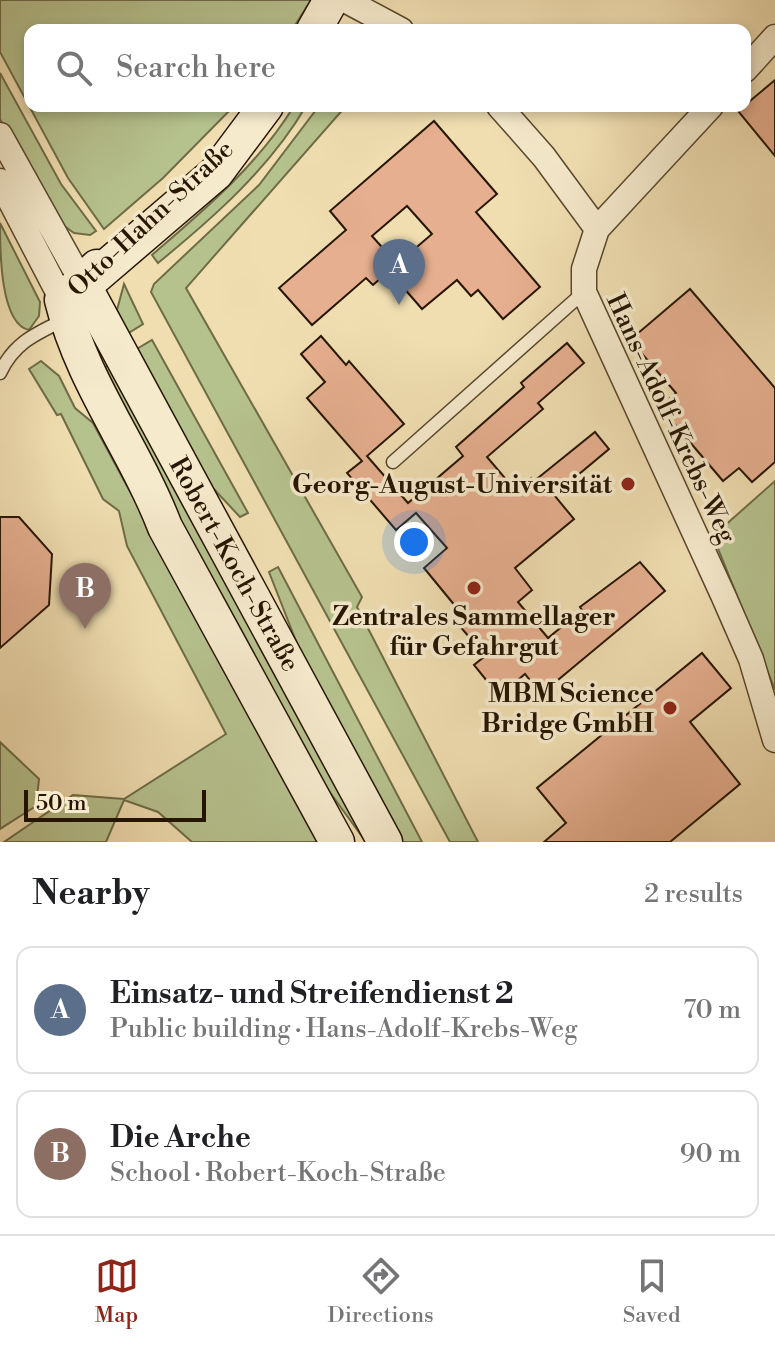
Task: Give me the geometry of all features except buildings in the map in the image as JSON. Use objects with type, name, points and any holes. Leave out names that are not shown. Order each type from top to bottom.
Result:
[{"type":"street","points":[[317,24],[331,0]]},
{"type":"street","points":[[345,0],[390,24]]},
{"type":"street","points":[[751,63],[775,37]]},
{"type":"street","name":"Otto-Hahn-Straße","points":[[74,297],[198,178],[259,112]]},
{"type":"street","points":[[504,112],[570,190],[597,229]]},
{"type":"street","name":"Hans-Adolf-Krebs-Weg","points":[[705,112],[597,229],[584,269],[584,292],[751,659],[775,740]]},
{"type":"street","points":[[0,135],[74,297]]},
{"type":"street","points":[[0,181],[74,297]]},
{"type":"street","name":"Robert-Koch-Straße","points":[[74,297],[76,351],[148,482],[165,527],[337,842]]},
{"type":"street","name":"Robert-Koch-Straße","points":[[74,297],[385,842]]},
{"type":"lane","points":[[393,462],[584,292]]},
{"type":"lane","name":"Otto-Hahn-Straße","points":[[0,373],[9,353],[74,297]]},
{"type":"green space","points":[[0,0],[311,0],[296,24],[24,24],[24,96],[0,52]]},
{"type":"green space","points":[[0,73],[61,184],[96,231],[90,235],[74,233],[52,217],[0,119]]},
{"type":"green space","points":[[32,112],[228,112],[163,178],[104,229],[68,178]]},
{"type":"green space","points":[[290,112],[302,112],[258,171],[220,210],[158,263],[152,255],[247,167]]},
{"type":"green space","points":[[314,112],[341,112],[186,288],[362,597],[357,607],[478,842],[450,842],[151,292],[154,284],[259,185]]},
{"type":"green space","points":[[0,223],[40,302],[39,316],[29,330],[19,325],[7,301]]},
{"type":"green space","points":[[124,284],[143,324],[127,334],[117,310]]},
{"type":"green space","points":[[152,340],[248,513],[240,517],[211,486],[135,350]]},
{"type":"green space","points":[[41,361],[59,376],[75,408],[93,423],[319,842],[192,842],[158,812],[124,800],[106,842],[4,842],[73,795],[124,799],[226,734],[127,546],[119,511],[103,499],[61,414],[57,415],[29,369]]},
{"type":"green space","points":[[112,363],[372,842],[366,842],[321,780],[95,373]]},
{"type":"green space","points":[[775,481],[775,690],[713,536]]},
{"type":"green space","points":[[278,567],[422,842],[399,842],[298,646],[269,572]]},
{"type":"green space","points":[[0,742],[39,779],[36,806],[0,829]]},
{"type":"place","name":"Einsatz- und Streifendienst 2","points":[[399,305]]},
{"type":"place","name":"Georg-August-Universität","points":[[628,484]]},
{"type":"place","name":"Zentrales Sammellager für Gefahrgut","points":[[474,588]]},
{"type":"place","name":"Die Arche","points":[[85,629]]},
{"type":"place","name":"MBM Science Bridge GmbH","points":[[670,708]]}]
